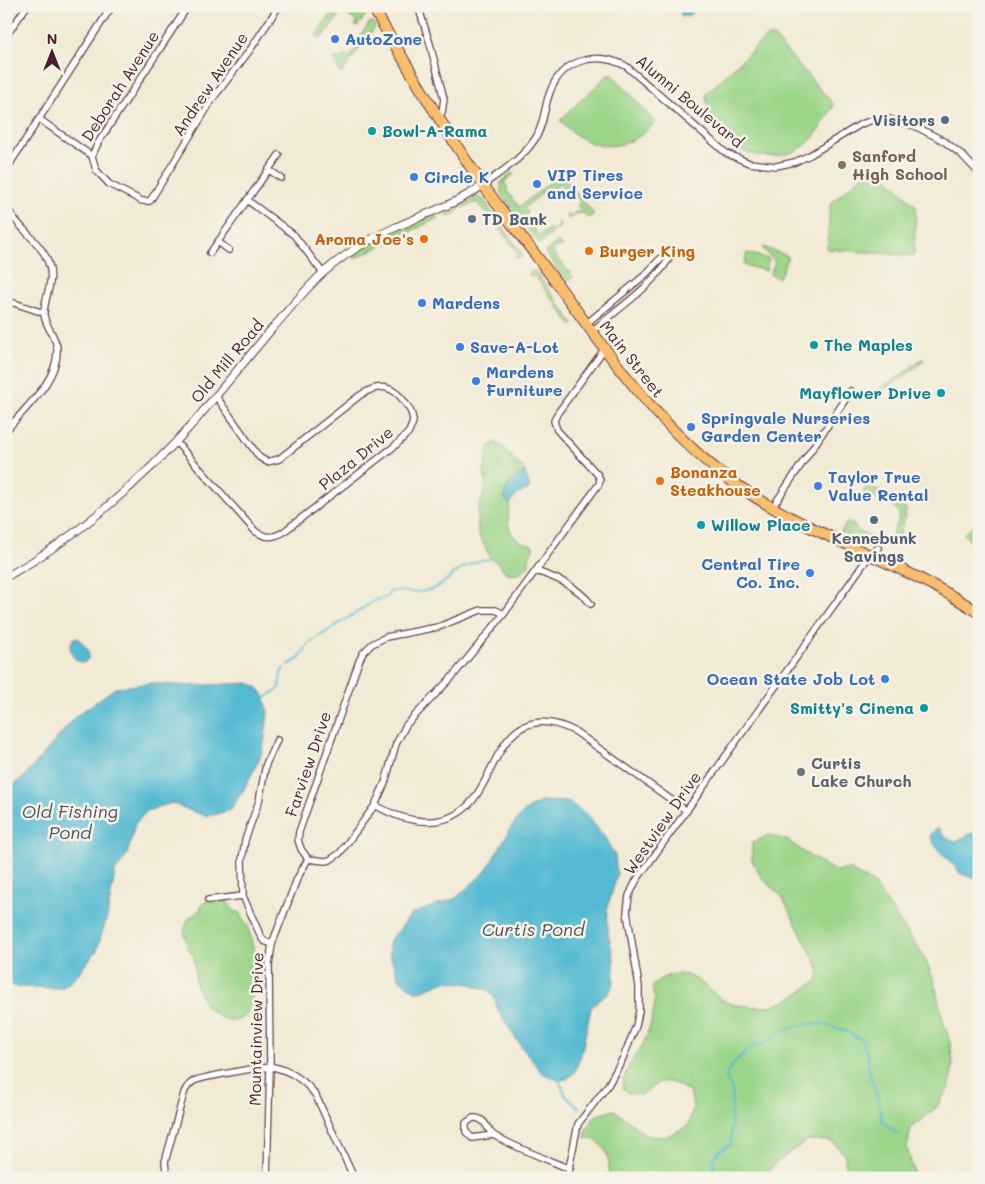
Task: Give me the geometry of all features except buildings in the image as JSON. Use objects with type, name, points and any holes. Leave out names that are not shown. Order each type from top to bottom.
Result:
[{"type":"highway","name":"Main Street","points":[[372,6],[439,118],[483,185],[642,398],[684,442],[721,474],[772,508],[934,586],[979,612]]},
{"type":"street","points":[[6,36],[26,6]]},
{"type":"street","points":[[6,172],[9,161],[112,6]]},
{"type":"street","name":"Deborah Avenue","points":[[92,156],[98,143],[188,6]]},
{"type":"street","name":"Andrew Avenue","points":[[92,156],[96,170],[109,184],[137,199],[148,202],[154,196],[214,97],[250,50],[279,6]]},
{"type":"street","points":[[418,6],[444,99],[439,118]]},
{"type":"street","name":"Alumni Boulevard","points":[[483,185],[521,155],[535,140],[539,133],[550,92],[561,73],[577,62],[597,58],[613,60],[626,66],[726,153],[749,163],[767,166],[795,162],[861,124],[873,120],[889,119],[916,126],[944,141],[962,154],[979,173]]},
{"type":"street","points":[[38,119],[92,156]]},
{"type":"street","points":[[210,253],[279,155]]},
{"type":"street","points":[[269,170],[281,178]]},
{"type":"street","name":"Old Mill Road","points":[[6,577],[51,549],[107,506],[139,478],[176,442],[302,294],[324,273],[370,240],[440,209],[483,185]]},
{"type":"street","points":[[247,200],[294,235],[324,273]]},
{"type":"street","points":[[6,205],[17,223],[40,248],[48,263],[51,281],[44,313],[56,343],[54,369],[46,384],[6,431]]},
{"type":"street","points":[[218,242],[229,250]]},
{"type":"street","points":[[674,250],[667,264],[650,282],[589,327],[661,258],[674,250]]},
{"type":"street","points":[[6,302],[44,313]]},
{"type":"street","points":[[308,858],[325,861],[335,858],[345,848],[375,805],[396,744],[406,725],[453,676],[504,614],[599,483],[598,475],[557,430],[554,421],[557,414],[605,348]]},
{"type":"street","name":"Plaza Drive","points":[[176,442],[255,531],[260,535],[271,537],[282,533],[396,444],[410,432],[414,422],[409,408],[399,394],[386,388],[374,388],[359,396],[279,458],[267,462],[259,457],[216,396]]},
{"type":"street","points":[[772,508],[851,391]]},
{"type":"street","name":"Westview Drive","points":[[567,1178],[578,1124],[608,1085],[623,1058],[638,1018],[640,1004],[639,986],[627,917],[629,896],[636,880],[870,556],[878,548]]},
{"type":"street","points":[[536,571],[571,585],[582,593],[591,604]]},
{"type":"street","name":"Farview Drive","points":[[308,858],[300,848],[299,832],[359,661],[364,652],[372,644],[386,637],[438,627],[476,611],[491,610],[504,614]]},
{"type":"street","points":[[375,805],[396,816],[417,821],[434,822],[450,818],[466,808],[474,799],[501,749],[510,737],[525,727],[544,721],[561,724],[576,732],[687,811]]},
{"type":"street","points":[[272,944],[264,941],[261,937],[243,896],[241,869],[245,840],[259,801],[266,764],[277,740]]},
{"type":"street","name":"Mountainview Drive","points":[[267,1178],[270,1066],[269,965],[272,944],[297,879],[308,858]]},
{"type":"street","points":[[208,900],[243,896]]},
{"type":"street","points":[[170,1178],[166,1171],[165,1162],[187,1087],[197,1080],[270,1066],[285,1071],[309,1086],[316,1096],[354,1178]]},
{"type":"street","points":[[493,1135],[485,1121],[479,1118],[473,1118],[466,1123],[466,1132],[472,1138],[493,1135],[570,1170]]},
{"type":"green space","points":[[337,6],[365,6],[368,11],[359,25],[355,26],[357,22],[342,11],[321,39],[316,35]]},
{"type":"green space","points":[[374,22],[376,26],[341,74],[332,59],[341,58],[346,55],[350,57],[364,37],[361,35],[369,23]]},
{"type":"green space","points":[[766,37],[774,37],[834,105],[809,142],[794,152],[775,156],[761,156],[749,153],[737,148],[727,140],[712,119],[706,94]]},
{"type":"green space","points":[[608,75],[613,75],[655,122],[644,133],[620,145],[595,144],[583,139],[560,120]]},
{"type":"green space","points":[[872,167],[876,167],[916,206],[914,256],[827,249],[830,204]]},
{"type":"green space","points":[[512,172],[514,174],[504,182],[507,191],[519,207],[561,174],[594,214],[588,218],[584,213],[576,214],[568,219],[566,214],[570,217],[580,209],[577,205],[580,202],[570,188],[566,191],[559,183],[553,190],[548,189],[524,208],[528,213],[524,217],[539,236],[550,228],[553,231],[559,226],[557,221],[560,224],[560,227],[539,244],[501,194],[501,182]]},
{"type":"green space","points":[[478,196],[484,200],[494,216],[488,216],[477,202],[461,208],[451,216],[448,216],[449,209]]},
{"type":"green space","points":[[430,215],[438,218],[354,258],[356,253],[381,238]]},
{"type":"green space","points":[[502,226],[523,255],[521,258],[516,258],[518,254],[500,229]]},
{"type":"green space","points":[[557,242],[563,246],[557,247],[552,251],[573,277],[567,282],[545,252]]},
{"type":"green space","points":[[763,247],[788,256],[779,278],[770,274],[775,262]]},
{"type":"green space","points":[[747,253],[769,259],[766,271],[744,265]]},
{"type":"green space","points":[[535,271],[574,324],[572,326],[535,276],[529,276],[530,272]]},
{"type":"green space","points":[[921,359],[923,361],[905,376],[871,398],[866,398],[897,378]]},
{"type":"green space","points":[[495,442],[503,447],[525,471],[508,486],[504,495],[510,505],[508,520],[512,534],[520,541],[531,544],[534,547],[529,558],[529,565],[521,572],[513,574],[505,572],[498,563],[491,559],[478,533],[478,510],[486,488],[484,469],[489,447]]},
{"type":"green space","points":[[868,488],[889,496],[906,509],[905,519],[900,529],[901,534],[895,536],[892,534],[899,518],[898,511],[895,508],[877,500],[877,497],[860,499],[865,489]]},
{"type":"green space","points":[[847,522],[854,525],[858,531],[876,538],[878,540],[877,544],[873,546],[841,532]]},
{"type":"green space","points":[[972,526],[979,529],[979,543],[971,542],[964,534]]},
{"type":"green space","points":[[769,835],[789,841],[835,871],[849,869],[874,884],[924,957],[934,980],[950,1043],[953,1063],[950,1086],[935,1109],[911,1128],[907,1148],[914,1173],[918,1178],[845,1178],[845,1155],[832,1141],[808,1140],[774,1164],[765,1178],[609,1178],[609,1162],[604,1148],[595,1140],[585,1137],[586,1131],[595,1116],[614,1110],[647,1136],[665,1137],[688,1126],[693,1109],[691,1094],[672,1083],[661,1082],[642,1095],[628,1093],[623,1089],[623,1082],[628,1068],[644,1042],[650,1027],[655,1005],[653,986],[655,983],[665,977],[683,974],[698,980],[728,1003],[766,1007],[782,1002],[817,981],[819,969],[782,897],[761,877],[752,860],[752,843]]},
{"type":"green space","points":[[226,900],[234,911],[239,912],[248,927],[254,951],[251,974],[252,1000],[246,1016],[235,1021],[221,1018],[207,1008],[196,986],[194,957],[188,948],[184,932],[188,919],[201,909],[203,903]]},
{"type":"water","points":[[681,6],[697,6],[689,16],[681,16]]},
{"type":"water","points":[[525,471],[530,488],[516,496],[510,505],[504,495],[505,491],[511,482]]},
{"type":"water","points":[[74,638],[78,638],[89,651],[88,659],[84,663],[76,660],[70,650]]},
{"type":"water","name":"Old Fishing Pond","points":[[151,683],[190,686],[247,683],[256,686],[265,698],[268,713],[265,739],[260,758],[243,791],[230,810],[205,816],[171,803],[147,811],[135,824],[127,855],[115,872],[107,917],[97,950],[73,980],[61,988],[15,987],[6,981],[6,790],[24,777],[76,716],[115,688]]},
{"type":"water","name":"Curtis Pond","points":[[543,801],[569,802],[586,814],[606,839],[615,856],[617,875],[607,910],[608,933],[614,958],[614,983],[609,993],[598,1000],[591,1008],[581,1055],[574,1073],[567,1079],[558,1080],[542,1073],[520,1045],[498,1011],[495,999],[488,990],[470,984],[446,981],[420,991],[415,991],[400,980],[390,956],[389,944],[392,937],[411,914],[456,898],[486,871],[512,826],[520,816],[530,807]]},
{"type":"water","points":[[937,827],[946,838],[955,842],[973,833],[979,834],[979,876],[971,877],[961,874],[940,852],[930,836]]},
{"type":"waterway","points":[[288,665],[299,659],[309,643],[376,600],[386,597],[391,591],[426,591],[440,585],[459,570],[469,565],[491,559]]},
{"type":"waterway","points":[[265,698],[279,689],[281,673],[284,668]]},
{"type":"waterway","points":[[714,1178],[714,1158],[719,1152],[730,1145],[731,1141],[732,1089],[726,1075],[733,1064],[748,1049],[765,1043],[782,1032],[801,1025],[822,1024],[843,1030],[861,1039],[867,1054],[870,1075],[878,1099],[882,1121],[897,1134]]},
{"type":"waterway","points":[[559,1080],[565,1094],[579,1108]]},
{"type":"place","name":"AutoZone","points":[[335,39]]},
{"type":"place","name":"Visitors","points":[[945,120]]},
{"type":"place","name":"Bowl-A-Rama","points":[[372,131]]},
{"type":"place","name":"Sanford High School","points":[[842,165]]},
{"type":"place","name":"Circle K","points":[[414,177]]},
{"type":"place","name":"VIP Tires and Service","points":[[537,184]]},
{"type":"place","name":"TD Bank","points":[[472,219]]},
{"type":"place","name":"Aroma Joe's","points":[[424,239]]},
{"type":"place","name":"Burger King","points":[[589,251]]},
{"type":"place","name":"Mardens","points":[[422,303]]},
{"type":"place","name":"The Maples","points":[[814,345]]},
{"type":"place","name":"Save-A-Lot","points":[[460,347]]},
{"type":"place","name":"Mardens Furniture","points":[[476,381]]},
{"type":"place","name":"Mayflower Drive","points":[[941,393]]},
{"type":"place","name":"Springvale Nurseries Garden Center","points":[[691,427]]},
{"type":"place","name":"Bonanza Steakhouse","points":[[660,481]]},
{"type":"place","name":"Taylor True Value Rental","points":[[818,486]]},
{"type":"place","name":"Kennebunk Savings","points":[[874,520]]},
{"type":"place","name":"Willow Place","points":[[701,525]]},
{"type":"place","name":"Central Tire Co. Inc.","points":[[810,573]]},
{"type":"place","name":"Ocean State Job Lot","points":[[885,679]]},
{"type":"place","name":"Smitty's Cinena","points":[[924,708]]},
{"type":"place","name":"Curtis Lake Church","points":[[801,772]]}]
